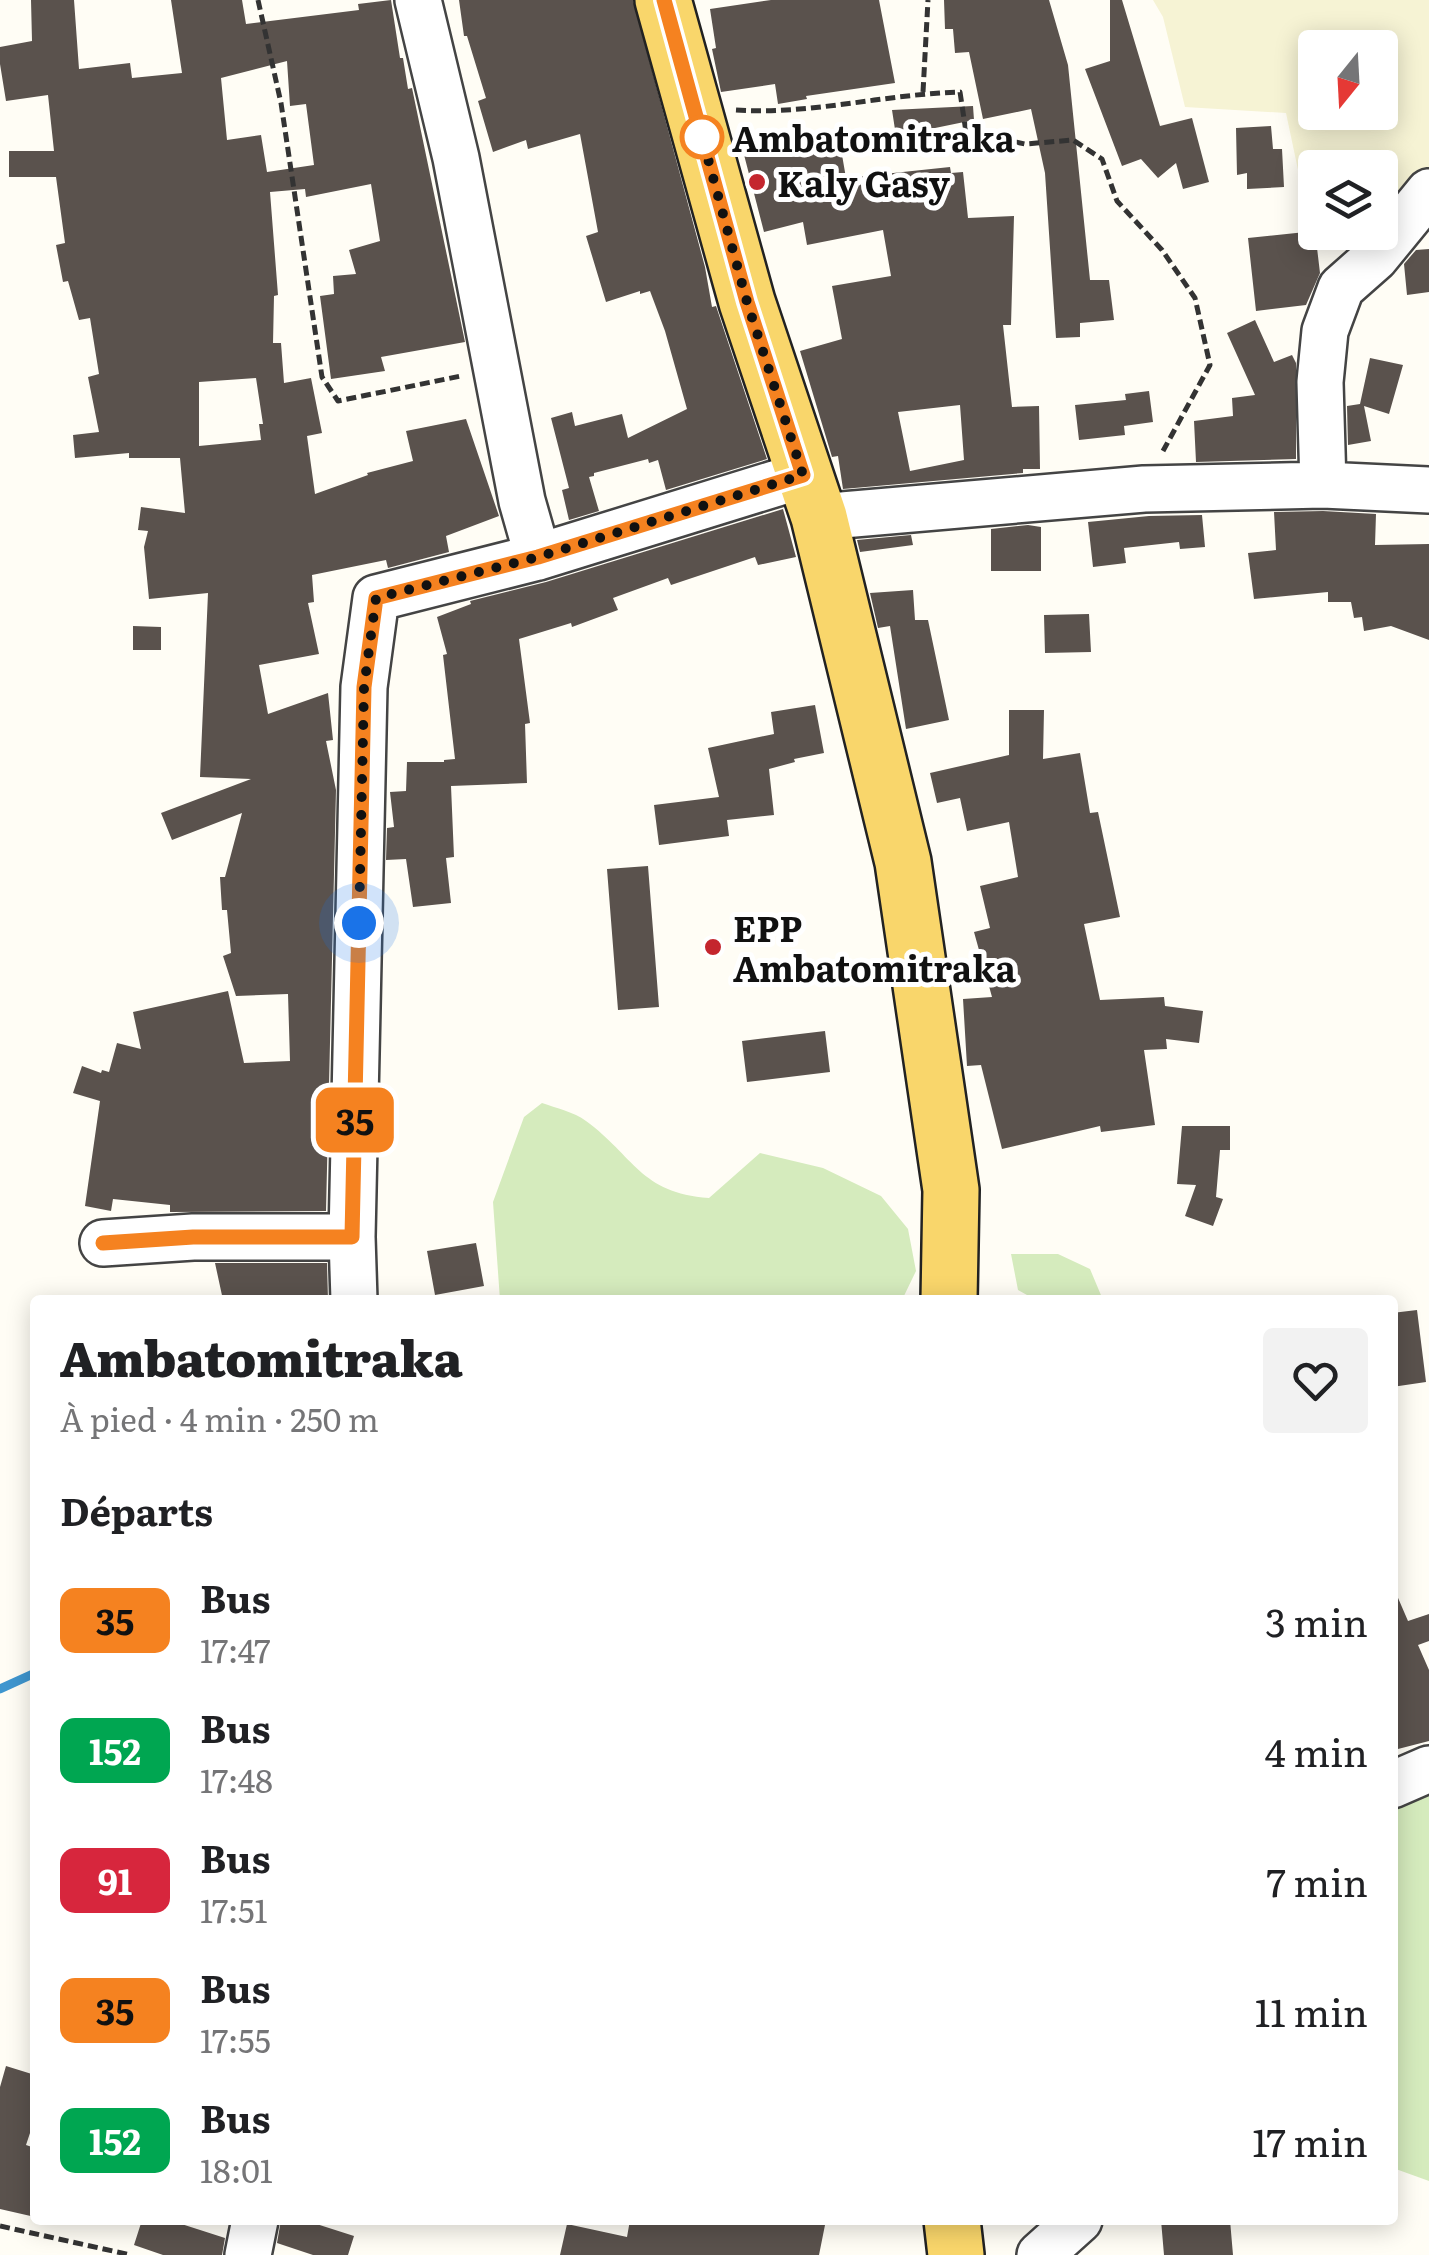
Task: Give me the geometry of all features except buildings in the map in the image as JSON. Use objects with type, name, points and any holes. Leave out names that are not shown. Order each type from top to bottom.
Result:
[{"type":"main road","points":[[664,0],[747,302],[811,496],[903,862],[951,1190],[950,1295]]},
{"type":"main road","points":[[953,2225],[956,2255]]},
{"type":"street","points":[[418,0],[456,158],[522,501],[538,557]]},
{"type":"street","points":[[1323,485],[1320,382],[1326,331],[1342,288],[1375,258],[1429,192]]},
{"type":"street","points":[[354,1295],[364,687],[376,598],[811,496],[1323,485],[1429,490]]},
{"type":"street","points":[[103,1243],[193,1237],[352,1237]]},
{"type":"street","points":[[1398,1782],[1429,1769]]},
{"type":"street","points":[[248,2255],[254,2225]]},
{"type":"street","points":[[1040,2255],[1073,2225]]},
{"type":"path","points":[[258,0],[281,103],[322,377],[338,401],[498,369]]},
{"type":"path","points":[[923,93],[928,0]]},
{"type":"path","points":[[694,108],[749,111],[960,92],[966,132],[1025,144],[1073,140],[1102,159],[1118,201],[1162,250],[1195,298],[1210,365],[1144,490]]},
{"type":"path","points":[[0,2226],[131,2255]]},
{"type":"shaded area","points":[[1153,0],[1429,0],[1429,185],[1398,205],[1398,150],[1298,150],[1298,170],[1286,113],[1185,107],[1163,17]]},
{"type":"green space","points":[[542,1103],[581,1118],[652,1181],[686,1195],[709,1198],[760,1153],[823,1168],[881,1196],[908,1229],[916,1271],[904,1295],[500,1295],[493,1202],[524,1117]]},
{"type":"green space","points":[[1011,1254],[1058,1254],[1090,1269],[1101,1295],[1027,1295],[1018,1290]]},
{"type":"green space","points":[[1429,1773],[1429,2181],[1398,2170],[1398,1790]]},
{"type":"waterway","points":[[0,1689],[30,1675]]},
{"type":"bus line","name":"35","points":[[103,1243],[193,1237],[352,1237],[364,687],[376,598],[538,557],[803,475],[747,302],[664,0]]},
{"type":"place","name":"Ambatomitraka","points":[[702,137]]},
{"type":"place","name":"Kaly Gasy","points":[[757,182]]},
{"type":"place","name":"EPP Ambatomitraka","points":[[713,947]]},
{"type":"route","points":[[359,923],[364,687],[376,598],[538,557],[803,475],[747,302],[702,137]]}]
